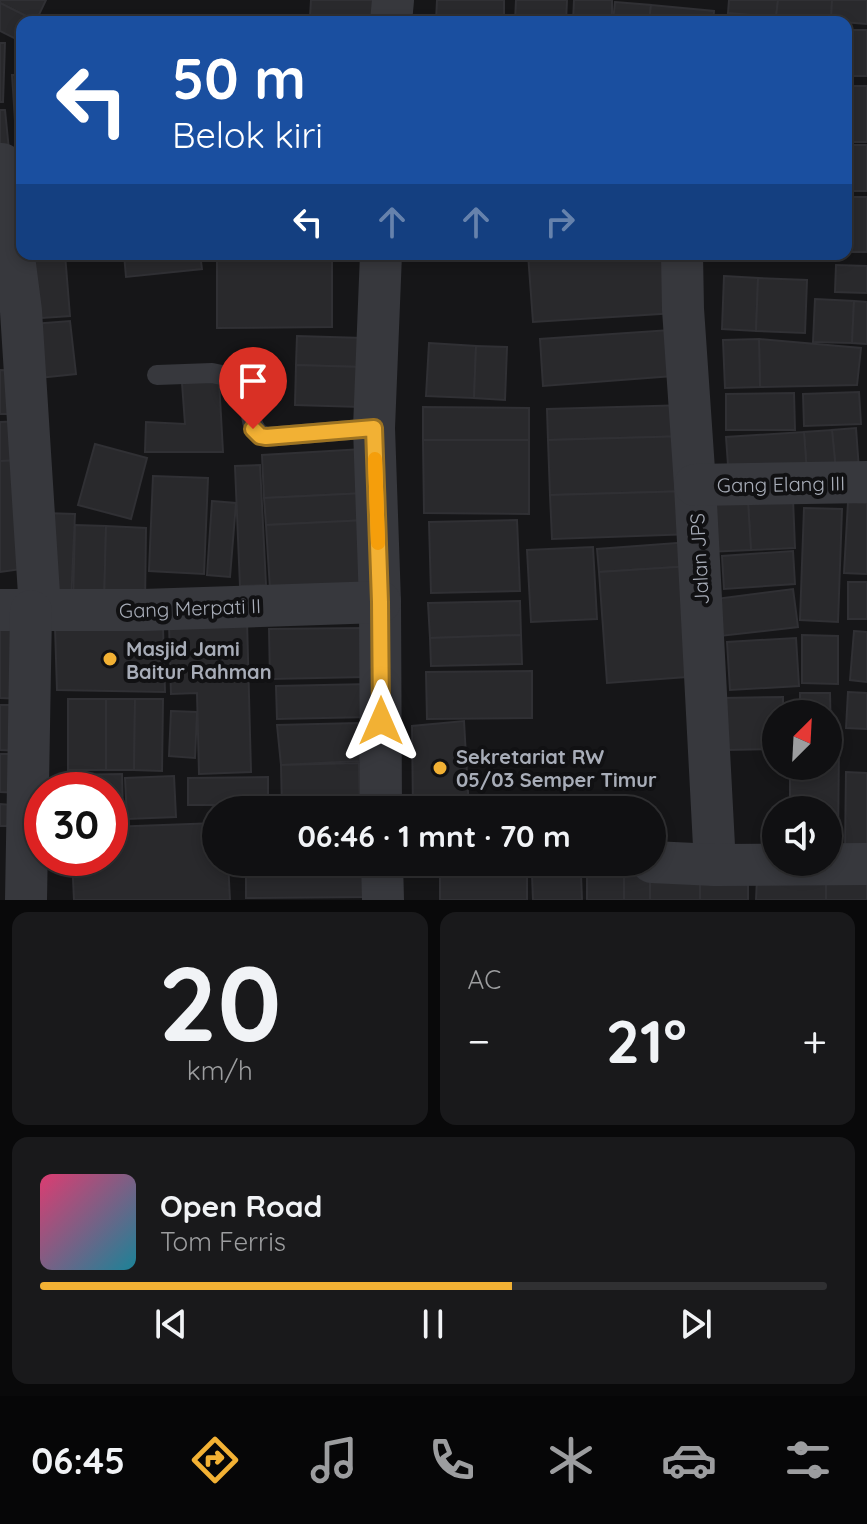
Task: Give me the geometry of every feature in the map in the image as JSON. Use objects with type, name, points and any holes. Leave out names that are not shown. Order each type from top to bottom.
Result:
[{"type":"street","points":[[8,162],[16,254]]},
{"type":"street","points":[[17,260],[21,311],[26,900]]},
{"type":"street","points":[[381,260],[374,428],[380,602],[381,796]]},
{"type":"street","name":"Jalan JPS","points":[[682,260],[715,865]]},
{"type":"street","name":"Gang Elang III","points":[[695,485],[867,482]]},
{"type":"street","name":"Gang Merpati II","points":[[24,610],[143,610],[380,602]]},
{"type":"street","points":[[666,863],[867,864]]},
{"type":"street","points":[[382,876],[383,900]]},
{"type":"lane","points":[[157,375],[212,373],[236,378],[250,389],[253,429],[260,436],[374,428]]},
{"type":"building","points":[[0,0],[46,0],[38,16],[26,16],[0,3]]},
{"type":"building","points":[[311,0],[388,0],[387,16],[310,16]]},
{"type":"building","points":[[437,0],[504,0],[504,16],[436,16]]},
{"type":"building","points":[[516,0],[567,0],[566,16],[515,16]]},
{"type":"building","points":[[574,0],[612,0],[612,16],[573,16]]},
{"type":"building","points":[[729,0],[778,0],[776,16],[728,13]]},
{"type":"building","points":[[778,0],[832,0],[831,16],[776,16]]},
{"type":"building","points":[[832,0],[867,0],[867,24],[852,23],[852,16],[831,16]]},
{"type":"building","points":[[615,2],[651,5],[650,16],[614,16]]},
{"type":"building","points":[[0,3],[26,16],[16,16],[16,39],[0,31]]},
{"type":"building","points":[[651,5],[714,11],[714,16],[650,16]]},
{"type":"building","points":[[852,30],[867,30],[867,76],[852,76]]},
{"type":"building","points":[[0,43],[5,43],[3,102],[0,102]]},
{"type":"building","points":[[12,75],[16,75],[16,136]]},
{"type":"building","points":[[852,86],[867,86],[867,142],[852,142]]},
{"type":"building","points":[[0,110],[5,110],[10,160],[0,161]]},
{"type":"building","points":[[852,145],[867,145],[867,191],[852,191]]},
{"type":"building","points":[[852,197],[867,197],[867,252],[852,252]]},
{"type":"building","points":[[23,260],[65,260],[70,316],[27,319]]},
{"type":"building","points":[[125,260],[201,260],[202,269],[126,277]]},
{"type":"building","points":[[217,260],[332,260],[332,327],[217,328]]},
{"type":"building","points":[[528,260],[672,260],[676,313],[533,322]]},
{"type":"building","points":[[836,265],[867,266],[867,293],[835,292]]},
{"type":"building","points":[[724,276],[758,278],[756,331],[722,329]]},
{"type":"building","points":[[758,278],[807,280],[805,333],[756,331]]},
{"type":"building","points":[[815,299],[854,301],[852,343],[813,342]]},
{"type":"building","points":[[854,301],[867,302],[867,344],[852,343]]},
{"type":"building","points":[[70,321],[76,374],[39,378],[33,324]]},
{"type":"building","points":[[670,330],[673,376],[543,386],[540,339]]},
{"type":"building","points":[[297,336],[363,338],[362,367],[296,365]]},
{"type":"building","points":[[759,339],[861,348],[857,385],[760,387]]},
{"type":"building","points":[[759,339],[760,387],[725,388],[723,340]]},
{"type":"building","points":[[429,343],[476,346],[474,398],[426,396]]},
{"type":"building","points":[[476,346],[507,347],[505,400],[474,398]]},
{"type":"building","points":[[296,365],[362,367],[361,407],[295,405]]},
{"type":"building","points":[[0,370],[23,371],[23,414],[0,414]]},
{"type":"building","points":[[219,380],[223,452],[145,452],[146,422],[185,424],[182,383]]},
{"type":"building","points":[[859,392],[861,424],[804,426],[803,394]]},
{"type":"building","points":[[794,393],[795,430],[726,430],[726,394]]},
{"type":"building","points":[[688,405],[689,436],[548,440],[547,409]]},
{"type":"building","points":[[423,407],[529,408],[529,440],[423,440]]},
{"type":"building","points":[[24,421],[25,460],[0,461],[0,422]]},
{"type":"building","points":[[856,428],[859,470],[836,471],[832,430]]},
{"type":"building","points":[[832,430],[836,471],[807,473],[804,432]]},
{"type":"building","points":[[804,432],[807,473],[729,479],[726,437]]},
{"type":"building","points":[[689,436],[691,491],[550,495],[548,440]]},
{"type":"building","points":[[423,440],[529,440],[529,514],[424,513]]},
{"type":"building","points":[[95,444],[147,458],[131,519],[78,505]]},
{"type":"building","points":[[363,449],[366,493],[264,498],[262,455]]},
{"type":"building","points":[[25,460],[29,568],[0,572],[0,461]]},
{"type":"building","points":[[260,465],[266,585],[240,586],[235,466]]},
{"type":"building","points":[[153,476],[208,478],[204,574],[149,571]]},
{"type":"building","points":[[691,491],[693,534],[552,539],[550,495]]},
{"type":"building","points":[[366,493],[367,520],[266,525],[264,498]]},
{"type":"building","points":[[793,499],[795,548],[751,550],[748,501]]},
{"type":"building","points":[[212,501],[236,503],[230,577],[207,575]]},
{"type":"building","points":[[748,501],[751,550],[706,552],[703,503]]},
{"type":"building","points":[[848,502],[867,503],[867,574],[844,573]]},
{"type":"building","points":[[804,508],[842,509],[838,622],[800,620]]},
{"type":"building","points":[[44,513],[75,514],[71,603],[40,601]]},
{"type":"building","points":[[367,520],[371,584],[270,589],[266,525]]},
{"type":"building","points":[[517,520],[520,591],[431,593],[429,522]]},
{"type":"building","points":[[75,525],[106,526],[104,605],[73,604]]},
{"type":"building","points":[[106,526],[146,528],[145,605],[104,605]]},
{"type":"building","points":[[690,542],[692,566],[599,572],[597,549]]},
{"type":"building","points":[[593,547],[597,619],[531,622],[527,550]]},
{"type":"building","points":[[793,551],[795,584],[724,589],[722,556]]},
{"type":"building","points":[[692,566],[700,676],[607,683],[599,572]]},
{"type":"building","points":[[848,582],[867,582],[867,619],[848,619]]},
{"type":"building","points":[[793,589],[798,627],[720,636],[715,599]]},
{"type":"building","points":[[520,601],[521,635],[430,638],[428,603]]},
{"type":"building","points":[[247,620],[251,772],[199,774],[197,693],[171,694],[169,623]]},
{"type":"building","points":[[0,625],[22,627],[24,699],[0,698]]},
{"type":"building","name":"Masjid Jami Baitur Rahman","points":[[55,627],[163,628],[165,692],[57,690]]},
{"type":"building","points":[[363,628],[365,677],[270,679],[269,629]]},
{"type":"building","points":[[854,631],[867,632],[867,682],[850,680]]},
{"type":"building","points":[[521,635],[522,664],[431,666],[430,638]]},
{"type":"building","points":[[802,635],[838,636],[838,684],[802,683]]},
{"type":"building","points":[[796,638],[799,686],[730,690],[727,642]]},
{"type":"building","points":[[532,671],[532,718],[427,719],[426,672]]},
{"type":"building","points":[[370,684],[371,717],[277,719],[276,686]]},
{"type":"building","points":[[848,692],[867,693],[867,729],[846,728]]},
{"type":"building","points":[[800,693],[830,693],[830,700],[800,700]]},
{"type":"building","points":[[783,697],[783,700],[762,700],[762,749],[724,750],[723,698]]},
{"type":"building","points":[[68,699],[106,699],[106,770],[68,770]]},
{"type":"building","points":[[106,699],[135,699],[134,770],[106,770]]},
{"type":"building","points":[[135,699],[163,699],[162,771],[134,770]]},
{"type":"building","points":[[0,705],[25,705],[24,751],[0,750]]},
{"type":"building","points":[[171,711],[197,712],[195,758],[169,756]]},
{"type":"building","name":"Sekretariat RW 05/03 Semper Timur","points":[[464,721],[468,796],[413,796],[412,726]]},
{"type":"building","points":[[358,723],[360,761],[281,765],[277,725]]},
{"type":"building","points":[[0,754],[25,754],[23,793],[0,792]]},
{"type":"building","points":[[359,763],[360,796],[282,796],[281,765]]},
{"type":"building","points":[[846,772],[867,773],[867,849],[845,849]]},
{"type":"building","points":[[174,776],[176,817],[128,819],[128,778]]},
{"type":"building","points":[[268,777],[268,796],[202,796],[202,805],[188,805],[188,778]]},
{"type":"building","points":[[790,780],[839,780],[838,796],[790,796]]},
{"type":"building","points":[[0,804],[23,806],[24,826],[0,826]]},
{"type":"building","points":[[202,824],[202,876],[229,876],[230,900],[74,900],[73,876],[128,876],[128,826]]},
{"type":"building","points":[[700,873],[700,900],[650,900],[650,876]]},
{"type":"building","points":[[700,873],[748,874],[748,900],[700,900]]},
{"type":"building","points":[[246,876],[367,876],[367,897],[246,898]]},
{"type":"building","points":[[440,876],[527,876],[527,900],[440,900]]},
{"type":"building","points":[[532,876],[581,876],[582,900],[533,900]]},
{"type":"building","points":[[587,876],[624,876],[624,900],[587,900]]},
{"type":"building","points":[[624,876],[650,876],[650,900],[624,900]]},
{"type":"building","points":[[757,878],[826,879],[826,900],[756,900]]},
{"type":"building","points":[[826,879],[867,879],[867,900],[826,900]]},
{"type":"slow traffic","points":[[375,459],[378,543]]},
{"type":"place","name":"Masjid Jami Baitur Rahman","points":[[110,659]]},
{"type":"place","name":"Sekretariat RW 05/03 Semper Timur","points":[[440,768]]},
{"type":"route","points":[[253,429],[266,437],[374,428],[381,721]]}]
